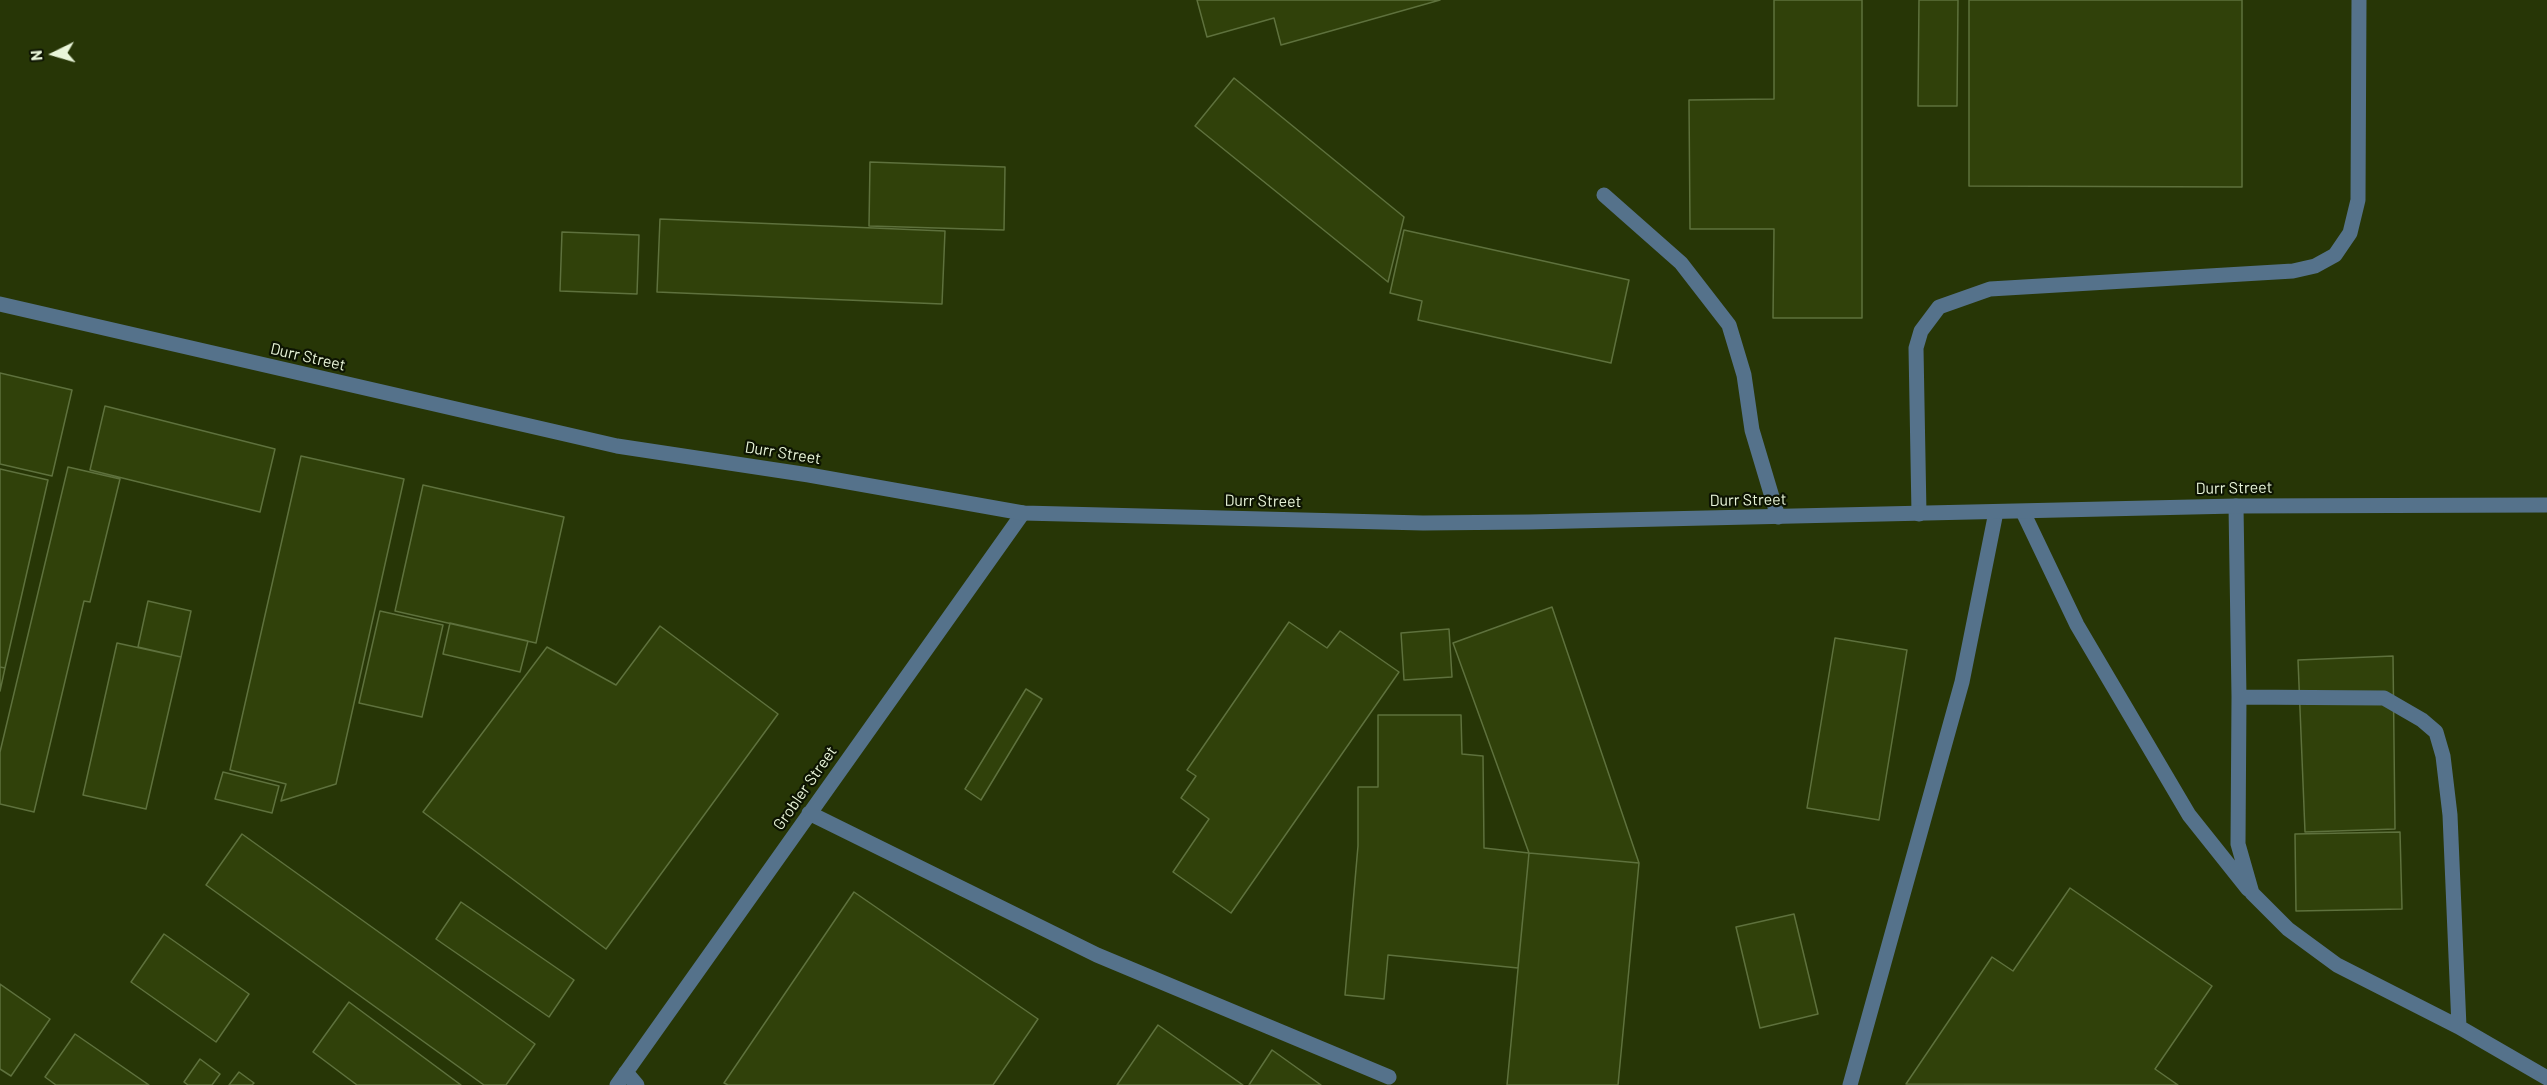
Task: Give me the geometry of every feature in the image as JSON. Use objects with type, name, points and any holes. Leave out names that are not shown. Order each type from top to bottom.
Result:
[{"type":"street","points":[[1919,514],[1916,348],[1921,331],[1939,307],[1990,289],[2293,271],[2315,266],[2335,255],[2350,232],[2358,200],[2359,0]]},
{"type":"street","points":[[1604,195],[1680,263],[1729,325],[1744,375],[1752,430],[1778,517]]},
{"type":"street","name":"Durr Street","points":[[0,304],[617,446],[809,475],[1023,513],[1423,523],[2236,506],[2547,505]]},
{"type":"street","points":[[2236,506],[2239,697],[2238,844],[2252,893]]},
{"type":"street","points":[[1850,1085],[1962,682],[1996,512]]},
{"type":"street","points":[[2023,512],[2077,625],[2189,815],[2252,893],[2288,929],[2337,965],[2459,1028],[2547,1078]]},
{"type":"street","name":"Grobler Street","points":[[621,1079],[1023,513]]},
{"type":"street","points":[[2239,697],[2384,698],[2422,720],[2436,732],[2443,756],[2450,815],[2459,1028]]},
{"type":"street","points":[[809,813],[1097,955],[1389,1077]]},
{"type":"street","points":[[621,1079],[637,1085]]},
{"type":"shaded area","points":[[0,0],[2547,0],[2547,1085],[0,1085]]},
{"type":"building","points":[[1197,0],[1440,0],[1281,45],[1274,18],[1207,37]]},
{"type":"building","points":[[1774,0],[1862,0],[1862,318],[1773,318],[1774,229],[1690,229],[1689,100],[1774,99]]},
{"type":"building","points":[[1919,0],[1958,0],[1957,106],[1918,106]]},
{"type":"building","points":[[1969,0],[2242,0],[2242,187],[1969,186]]},
{"type":"building","points":[[1234,78],[1404,217],[1388,282],[1195,126]]},
{"type":"building","points":[[870,162],[1005,167],[1004,230],[869,226]]},
{"type":"building","points":[[660,219],[945,231],[942,304],[657,292]]},
{"type":"building","points":[[1404,230],[1629,280],[1611,363],[1418,320],[1422,301],[1390,293]]},
{"type":"building","points":[[562,232],[639,235],[637,294],[560,291]]},
{"type":"building","points":[[0,373],[72,390],[52,476],[0,464]]},
{"type":"building","points":[[105,406],[275,449],[260,512],[90,470]]},
{"type":"building","points":[[301,456],[404,479],[336,784],[281,801],[286,784],[230,770]]},
{"type":"building","points":[[68,467],[120,479],[90,602],[84,601],[34,812],[0,804],[0,752]]},
{"type":"building","points":[[0,469],[48,480],[5,668],[0,667]]},
{"type":"building","points":[[423,485],[564,517],[536,643],[395,611]]},
{"type":"building","points":[[148,601],[191,611],[181,657],[138,647]]},
{"type":"building","points":[[1552,607],[1639,863],[1529,853],[1453,643]]},
{"type":"building","points":[[380,611],[443,625],[422,717],[359,703]]},
{"type":"building","points":[[1289,622],[1327,648],[1340,631],[1399,672],[1231,913],[1173,872],[1209,819],[1181,798],[1196,776],[1187,770]]},
{"type":"building","points":[[450,623],[528,641],[520,672],[443,654]]},
{"type":"building","points":[[660,626],[778,714],[606,949],[423,812],[547,647],[616,685]]},
{"type":"building","points":[[1449,629],[1452,677],[1404,680],[1401,633]]},
{"type":"building","points":[[1835,638],[1907,650],[1879,820],[1807,808]]},
{"type":"building","points":[[117,643],[181,657],[146,809],[83,795]]},
{"type":"building","points":[[2393,656],[2395,829],[2305,832],[2298,660]]},
{"type":"building","points":[[0,667],[5,668],[0,691]]},
{"type":"building","points":[[1026,689],[1042,699],[981,800],[965,789]]},
{"type":"building","points":[[1378,715],[1461,715],[1462,754],[1483,756],[1484,848],[1529,853],[1518,968],[1388,955],[1384,999],[1345,995],[1358,846],[1358,787],[1378,787]]},
{"type":"building","points":[[223,772],[279,786],[272,813],[215,799]]},
{"type":"building","points":[[2400,832],[2402,909],[2296,911],[2295,834]]},
{"type":"building","points":[[242,834],[535,1044],[506,1085],[484,1085],[206,885]]},
{"type":"building","points":[[1529,853],[1639,863],[1618,1085],[1507,1085]]},
{"type":"building","points":[[2070,888],[2212,986],[2155,1069],[2178,1085],[1906,1084],[1992,957],[2013,971]]},
{"type":"building","points":[[854,892],[1038,1019],[993,1085],[728,1085],[724,1083]]},
{"type":"building","points":[[461,902],[574,980],[549,1017],[436,939]]},
{"type":"building","points":[[1794,914],[1818,1014],[1760,1028],[1736,927]]},
{"type":"building","points":[[164,934],[249,994],[216,1042],[131,982]]},
{"type":"building","points":[[0,984],[50,1019],[11,1076],[0,1069]]},
{"type":"building","points":[[349,1002],[461,1085],[357,1085],[313,1052]]},
{"type":"building","points":[[1158,1025],[1243,1085],[1117,1085]]},
{"type":"building","points":[[75,1034],[149,1085],[56,1085],[45,1077]]},
{"type":"building","points":[[1272,1050],[1321,1085],[1249,1085]]},
{"type":"building","points":[[200,1059],[220,1074],[212,1085],[188,1085],[184,1082]]},
{"type":"building","points":[[239,1072],[254,1083],[252,1085],[229,1085]]}]
